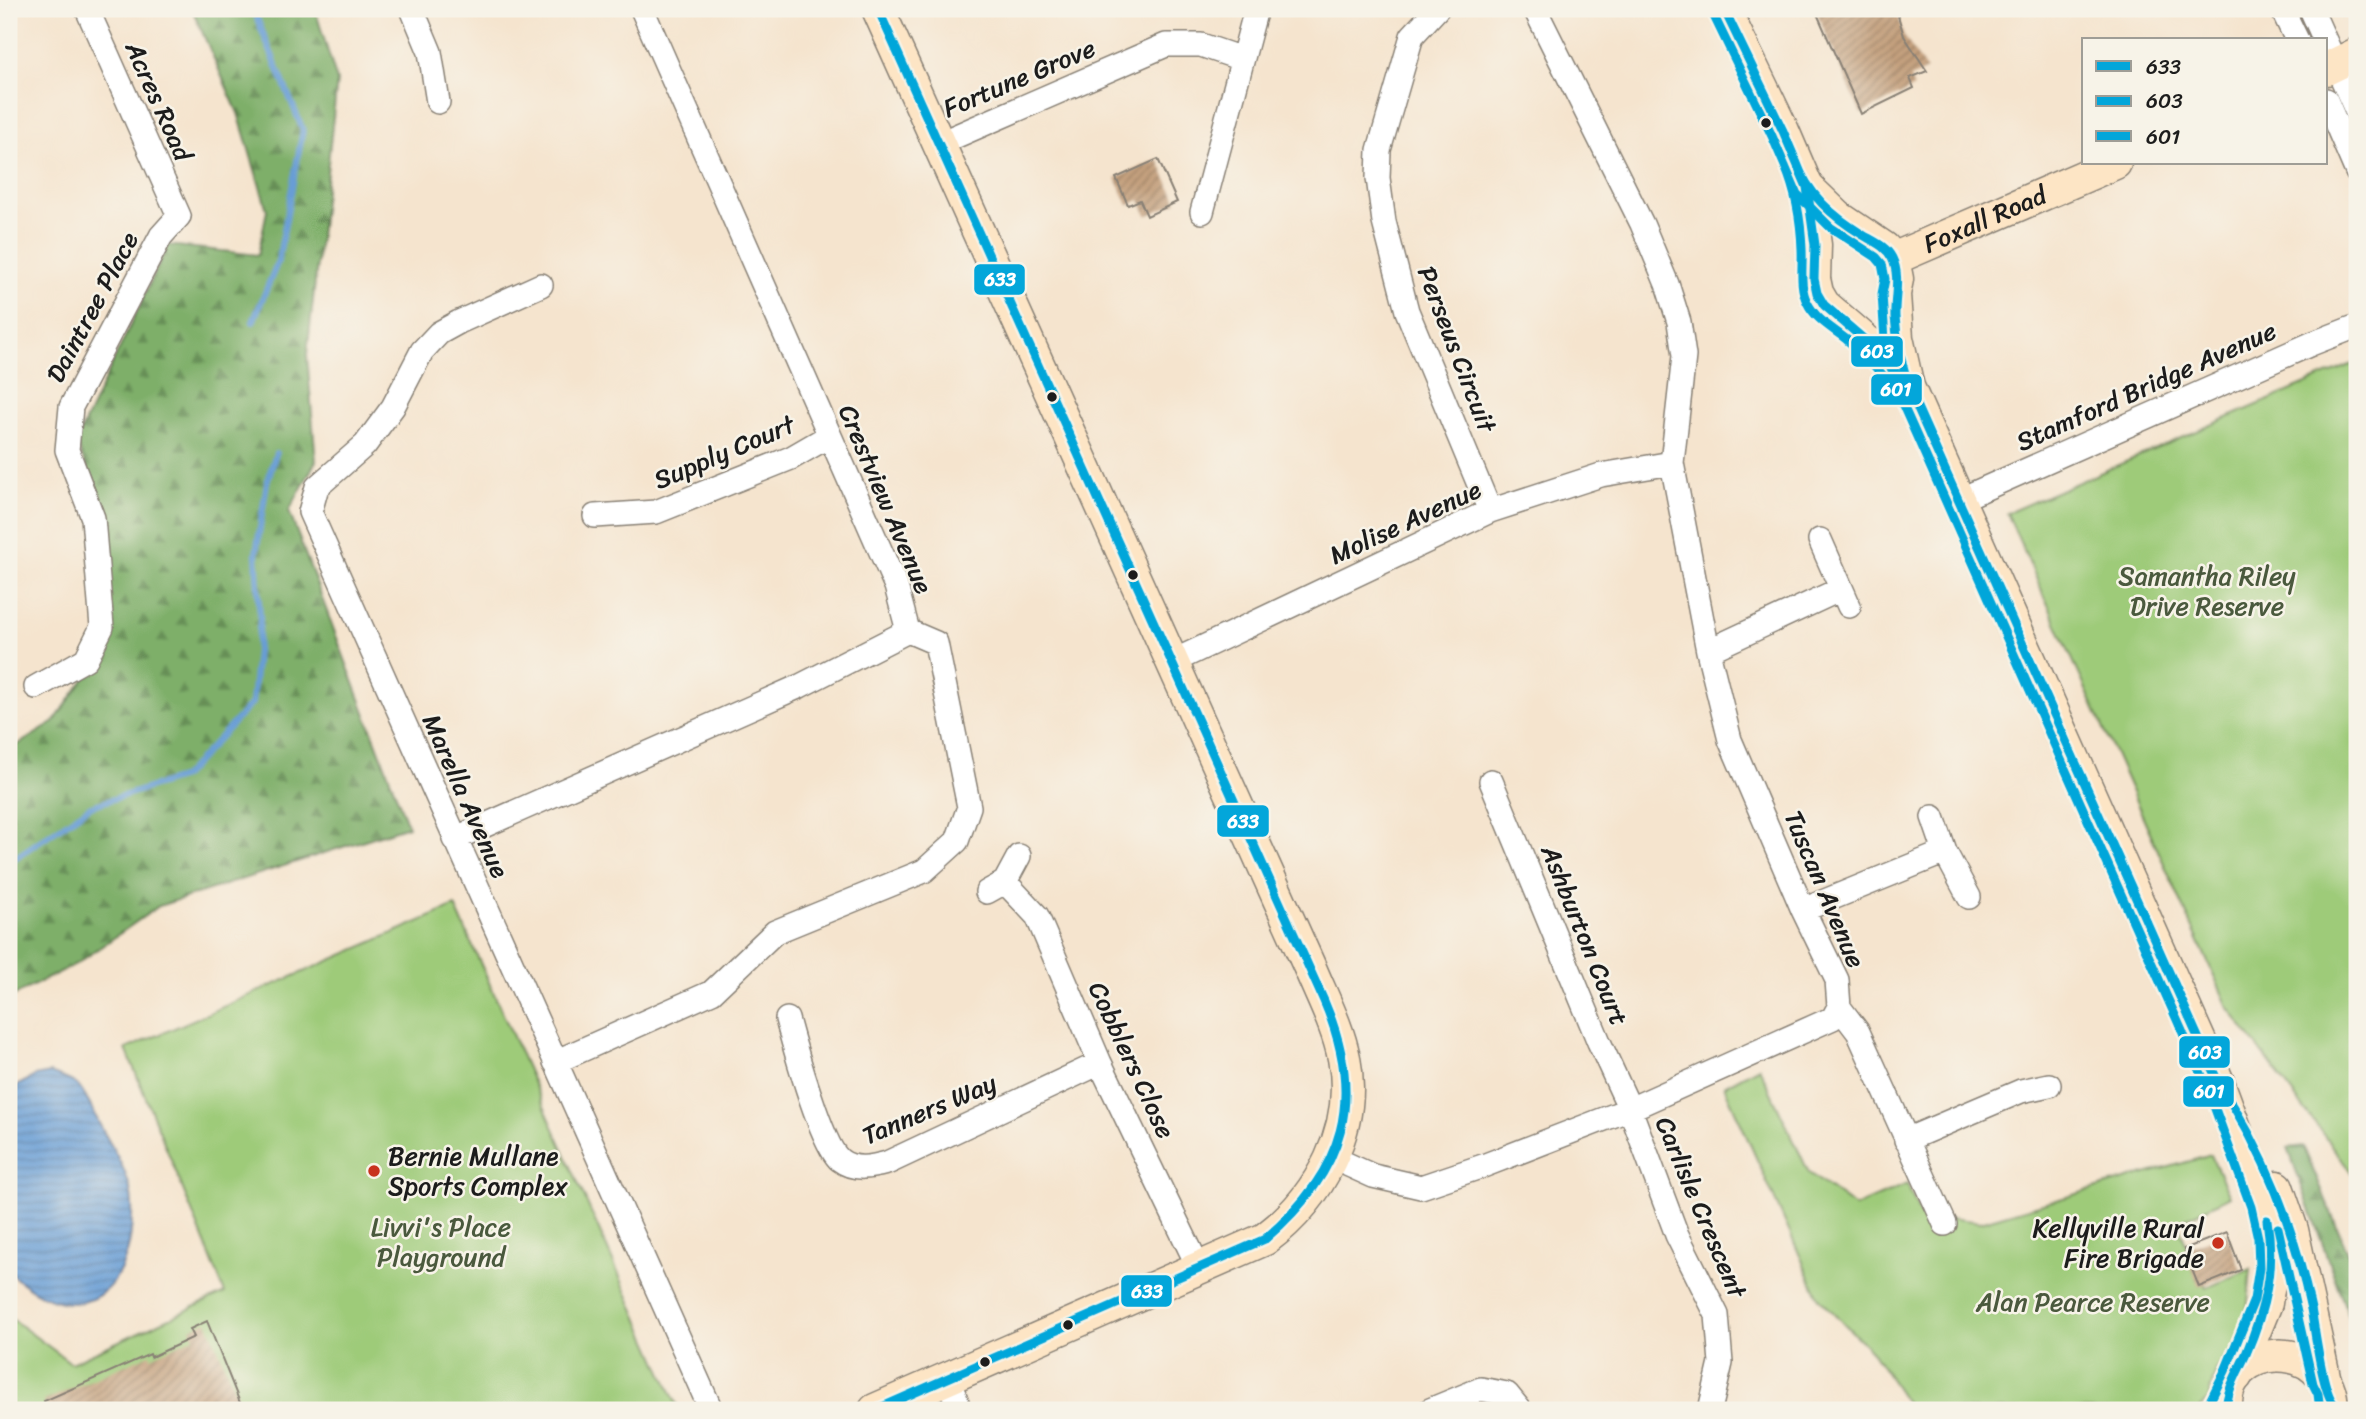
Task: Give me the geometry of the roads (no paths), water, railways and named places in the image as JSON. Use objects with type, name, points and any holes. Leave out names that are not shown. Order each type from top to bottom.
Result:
[{"type":"main road","points":[[874,1410],[1256,1243],[1280,1228],[1320,1182],[1340,1134],[1348,1093],[1345,1058],[1340,1041],[1310,968],[878,9]]},
{"type":"main road","points":[[1724,9],[1807,187],[1817,293],[1824,305],[1874,348],[1908,387]]},
{"type":"main road","name":"Foxall Road","points":[[1892,259],[2113,164]]},
{"type":"main road","points":[[1807,187],[1823,205],[1884,247],[1892,259],[1897,279],[1894,294],[1897,338],[1908,387],[2218,1082],[2263,1204],[2270,1237],[2272,1269],[2266,1303],[2228,1396]]},
{"type":"main road","points":[[1816,265],[1822,253],[1832,243],[1852,236],[1866,237]]},
{"type":"main road","points":[[1835,314],[1848,319],[1869,317],[1881,310],[1894,294]]},
{"type":"main road","points":[[2218,1082],[2240,1111],[2284,1205],[2333,1401]]},
{"type":"main road","points":[[2228,1396],[2247,1365],[2261,1358],[2284,1355],[2306,1362],[2333,1401]]},
{"type":"street","name":"Acres Road","points":[[87,9],[179,216]]},
{"type":"street","points":[[412,9],[430,52],[438,102]]},
{"type":"street","name":"Crestview Avenue","points":[[454,839],[800,686],[908,631],[897,586],[642,9]]},
{"type":"street","points":[[1202,212],[1256,9]]},
{"type":"street","name":"Perseus Circuit","points":[[1437,9],[1412,36],[1379,150],[1378,178],[1384,222],[1407,310],[1490,511]]},
{"type":"street","points":[[1535,9],[1642,225],[1667,284],[1679,322],[1684,356],[1672,463]]},
{"type":"street","points":[[2283,9],[2296,38]]},
{"type":"street","points":[[2311,9],[2327,38]]},
{"type":"street","points":[[2328,40],[2340,62],[2357,112]]},
{"type":"street","name":"Fortune Grove","points":[[938,144],[1166,45],[1201,45],[1242,59]]},
{"type":"street","points":[[2328,105],[2357,172]]},
{"type":"street","name":"Daintree Place","points":[[36,687],[86,659],[102,627],[93,518],[67,450],[71,407],[161,236],[179,216]]},
{"type":"street","name":"Marella Avenue","points":[[541,285],[439,333],[422,351],[393,407],[365,445],[317,487],[310,512],[711,1410]]},
{"type":"street","name":"Stamford Bridge Avenue","points":[[1959,500],[2357,326]]},
{"type":"street","name":"Supply Court","points":[[595,516],[656,512],[791,458],[830,436]]},
{"type":"street","name":"Molise Avenue","points":[[1172,662],[1490,511],[1601,475],[1672,463]]},
{"type":"street","name":"Tuscan Avenue","points":[[1331,1157],[1373,1176],[1421,1186],[1483,1167],[1630,1109],[1833,1018],[1839,1007],[1837,980],[1803,910],[1730,740],[1708,650],[1672,463]]},
{"type":"street","points":[[1708,650],[1845,597],[1820,540]]},
{"type":"street","points":[[555,1062],[712,992],[775,932],[924,871],[957,841],[969,807],[936,643],[908,631]]},
{"type":"street","name":"Ashburton Court","points":[[1491,780],[1599,1042],[1630,1109]]},
{"type":"street","points":[[1933,817],[1945,852],[1969,897]]},
{"type":"street","points":[[1803,910],[1945,852]]},
{"type":"street","name":"Cobblers Close","points":[[1018,856],[996,887],[1037,916],[1100,1063],[1199,1268]]},
{"type":"street","points":[[1839,1007],[1858,1032],[1945,1224]]},
{"type":"street","name":"Tanners Way","points":[[787,1019],[802,1073],[831,1146],[839,1160],[860,1167],[868,1168],[887,1163],[1100,1063]]},
{"type":"street","points":[[1906,1140],[2021,1091],[2049,1085]]},
{"type":"street","name":"Carlisle Crescent","points":[[1630,1109],[1677,1235],[1717,1315],[1721,1363],[1710,1410]]},
{"type":"street","points":[[948,1379],[960,1410]]},
{"type":"street","points":[[1430,1410],[1481,1388],[1507,1394],[1520,1410]]},
{"type":"water","points":[[50,1073],[73,1082],[82,1091],[121,1164],[131,1193],[131,1233],[125,1259],[114,1280],[99,1295],[81,1302],[60,1302],[35,1292],[9,1272],[9,1090],[35,1076]]},
{"type":"waterway","points":[[253,9],[303,130],[278,261],[253,322]]},
{"type":"waterway","points":[[9,862],[91,806],[183,777],[252,703],[260,619],[256,554],[267,482],[276,453]]},
{"type":"place","name":"Bernie Mullane Sports Complex","points":[[374,1171]]},
{"type":"place","name":"Kellyville Rural Fire Brigade","points":[[2218,1243]]},
{"type":"park label","name":"Samantha Riley Drive Reserve","points":[[2207,591]]},
{"type":"park label","name":"Livvi's Place Playground","points":[[441,1242]]},
{"type":"park label","name":"Alan Pearce Reserve","points":[[2093,1302]]}]
